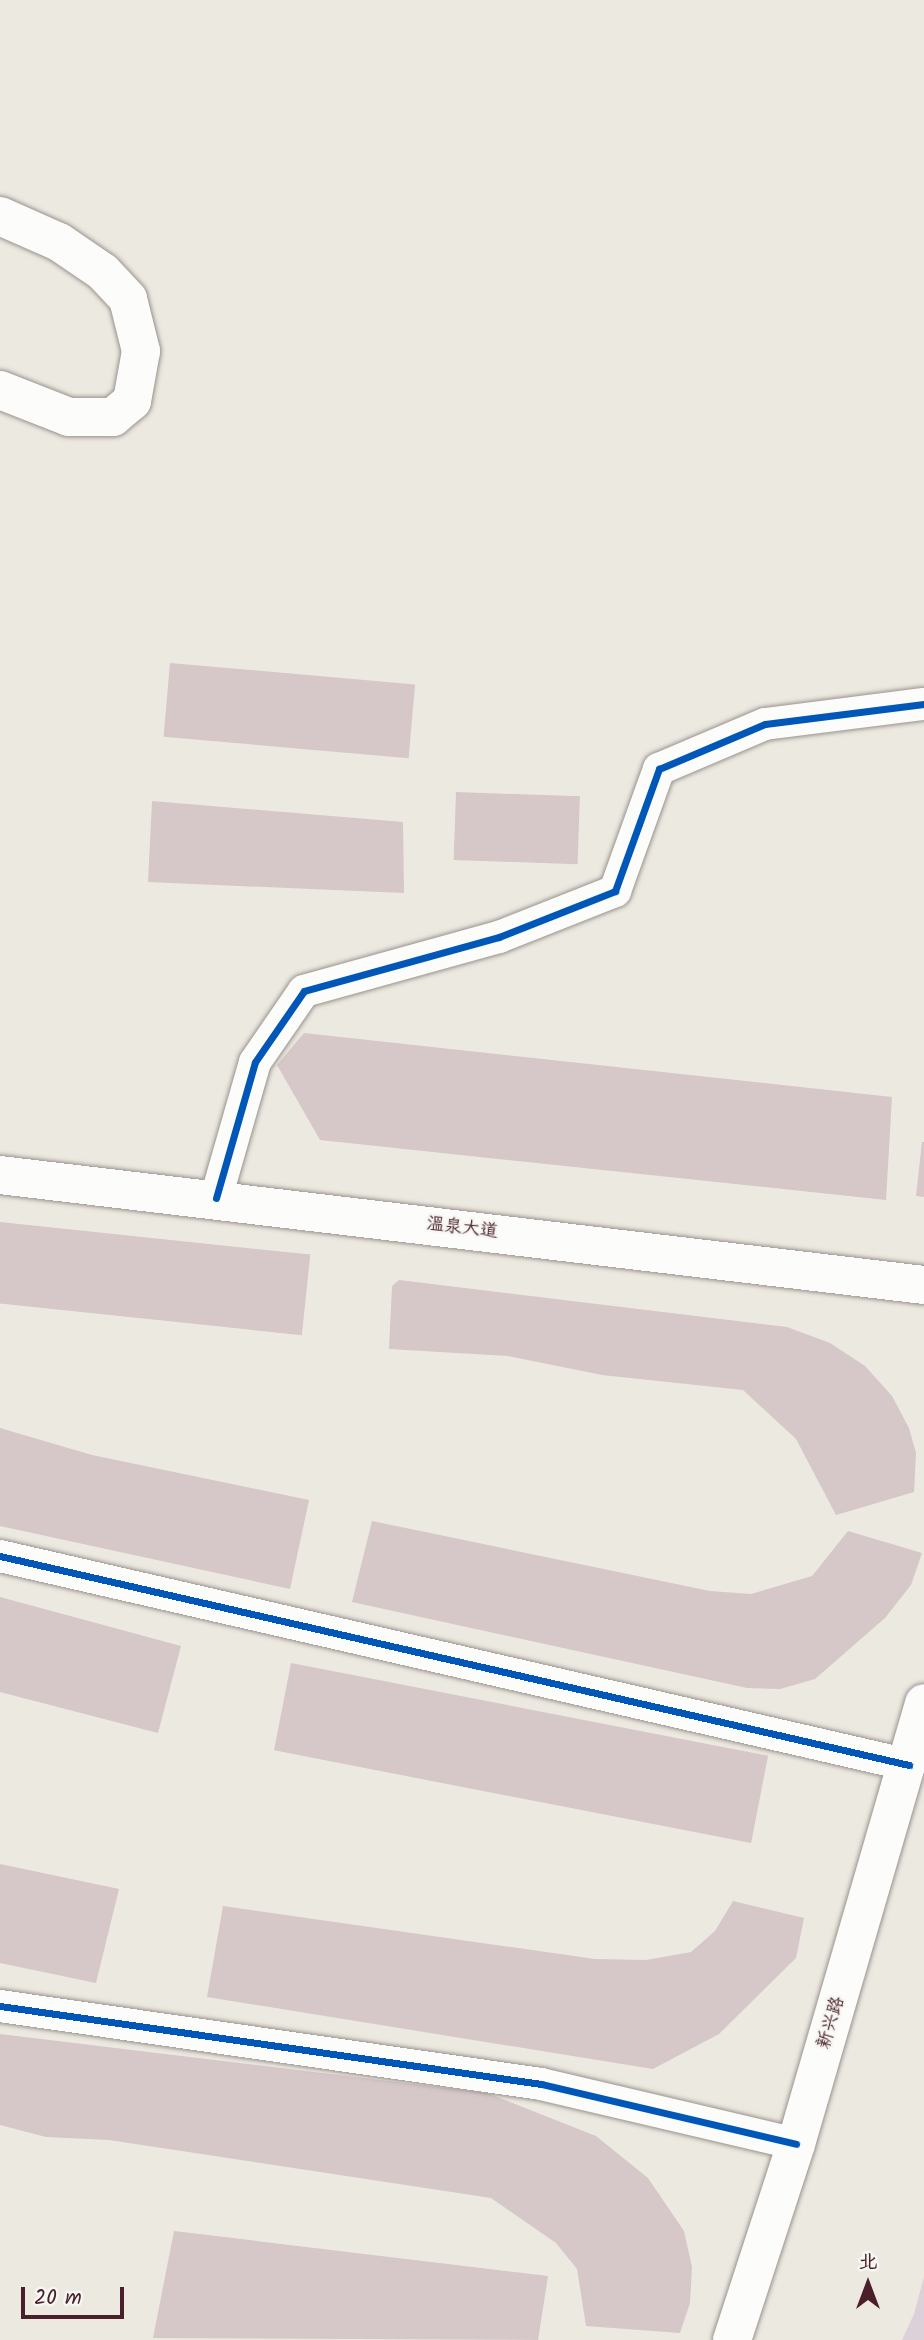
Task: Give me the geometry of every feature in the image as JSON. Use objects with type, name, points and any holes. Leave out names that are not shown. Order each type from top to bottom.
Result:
[{"type":"street","points":[[0,216],[84,257],[117,286],[133,311],[141,369],[132,401],[105,419],[69,417],[0,390]]},
{"type":"street","points":[[216,1198],[255,1062],[304,991],[499,937],[615,891],[659,769],[765,724],[924,704]]},
{"type":"street","name":"温泉大道","points":[[0,1175],[216,1198],[924,1285]]},
{"type":"street","points":[[0,1556],[909,1765]]},
{"type":"street","name":"新兴路","points":[[732,2340],[796,2144],[909,1765],[924,1703]]},
{"type":"street","points":[[0,2006],[541,2084],[796,2144]]},
{"type":"shaded area","points":[[924,2277],[924,2340],[902,2340],[914,2314]]},
{"type":"building","points":[[170,663],[415,684],[409,758],[164,737]]},
{"type":"building","points":[[456,792],[580,796],[578,864],[454,860]]},
{"type":"building","points":[[152,801],[403,822],[404,893],[148,882]]},
{"type":"building","points":[[304,1033],[892,1097],[886,1200],[320,1140],[277,1065]]},
{"type":"building","points":[[924,1142],[924,1197],[916,1196]]},
{"type":"building","points":[[0,1222],[310,1255],[302,1335],[0,1303]]},
{"type":"building","points":[[399,1280],[787,1327],[830,1343],[865,1366],[892,1396],[909,1428],[916,1453],[914,1492],[836,1515],[796,1439],[743,1390],[602,1375],[508,1356],[389,1349],[392,1286]]},
{"type":"building","points":[[0,1428],[92,1455],[309,1500],[290,1589],[0,1526]]},
{"type":"building","points":[[372,1521],[710,1591],[751,1594],[812,1576],[848,1531],[922,1553],[911,1585],[885,1618],[815,1679],[780,1689],[747,1688],[352,1602]]},
{"type":"building","points":[[0,1597],[181,1646],[158,1733],[0,1692]]},
{"type":"building","points":[[291,1663],[768,1756],[751,1843],[274,1750]]},
{"type":"building","points":[[0,1864],[119,1889],[96,1983],[0,1963]]},
{"type":"building","points":[[733,1901],[804,1918],[796,1958],[719,2034],[653,2069],[207,1997],[223,1906],[595,1959],[646,1960],[691,1952],[715,1931]]},
{"type":"building","points":[[0,2034],[487,2093],[596,2136],[648,2178],[684,2231],[692,2267],[690,2303],[680,2333],[586,2326],[577,2269],[556,2243],[491,2198],[109,2140],[46,2137],[0,2125]]},
{"type":"building","points":[[174,2231],[548,2276],[538,2340],[153,2338]]},
{"type":"cycle path","points":[[216,1198],[255,1062],[304,991],[499,937],[615,891],[659,769],[765,724],[924,704]]},
{"type":"cycle path","points":[[0,1556],[909,1765]]},
{"type":"cycle path","points":[[0,2006],[541,2084],[796,2144]]}]
